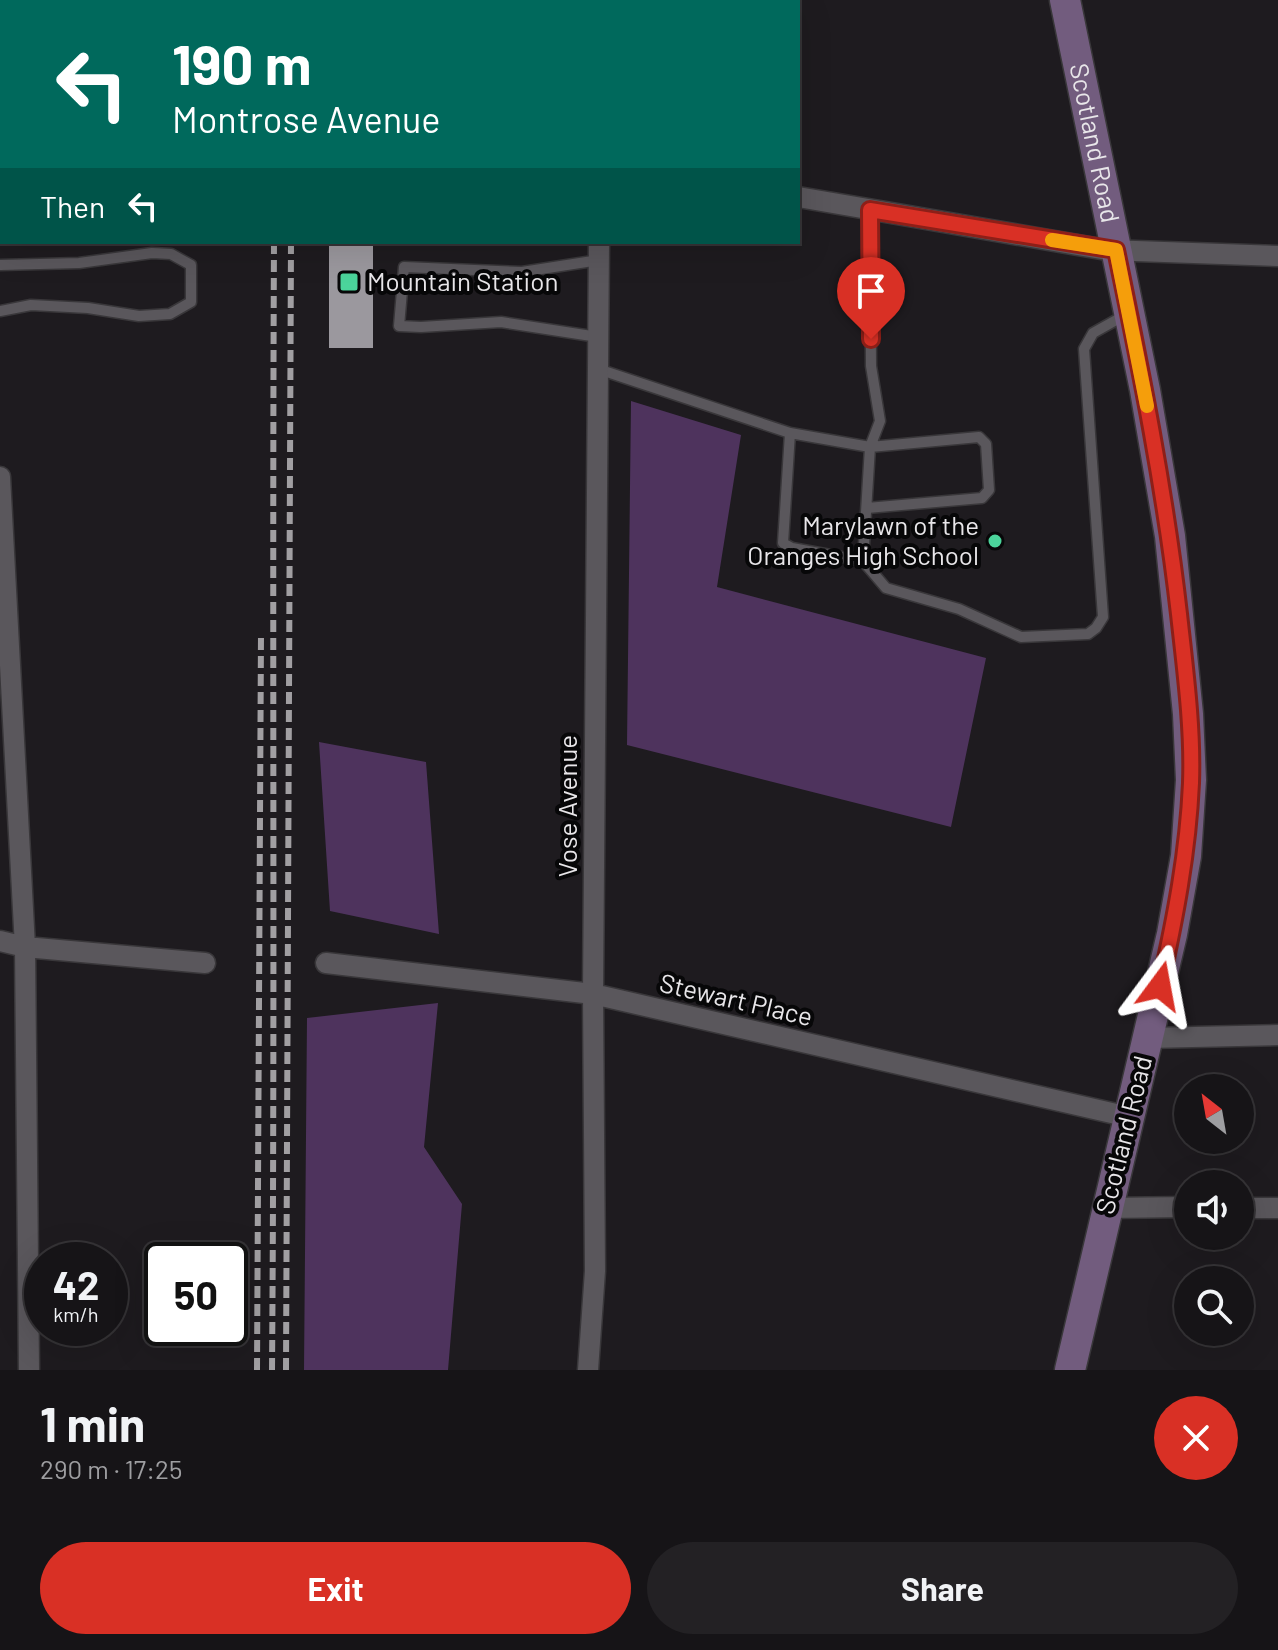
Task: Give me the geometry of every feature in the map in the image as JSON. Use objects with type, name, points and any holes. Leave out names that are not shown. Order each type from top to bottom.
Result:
[{"type":"main road","name":"Scotland Road","points":[[1065,0],[1129,313],[1170,536],[1186,687],[1191,780],[1186,856],[1172,934],[1070,1370]]},
{"type":"street","points":[[800,197],[1116,250],[1278,256]]},
{"type":"street","name":"Vose Avenue","points":[[588,1370],[595,1271],[593,994],[599,251]]},
{"type":"street","points":[[0,477],[25,947],[29,1370]]},
{"type":"street","points":[[0,941],[25,947],[205,963]]},
{"type":"street","name":"Stewart Place","points":[[326,963],[593,994],[1129,1117]]},
{"type":"street","points":[[1148,1038],[1278,1035]]},
{"type":"street","points":[[1106,1208],[1174,1207]]},
{"type":"street","points":[[1254,1208],[1278,1208]]},
{"type":"lane","points":[[863,561],[870,447],[880,421],[871,366],[870,210]]},
{"type":"lane","points":[[598,337],[501,322],[399,326],[404,267],[522,272],[599,251]]},
{"type":"lane","points":[[0,265],[79,263],[152,253],[171,254],[191,265],[191,302],[170,314],[139,316],[88,308],[31,305],[0,311]]},
{"type":"lane","points":[[790,433],[783,543],[792,548],[863,561],[886,588],[959,609],[1021,637],[1088,634],[1103,617],[1084,349],[1093,333],[1129,313]]},
{"type":"lane","points":[[597,369],[790,433],[870,447],[979,437],[986,444],[989,490],[982,498],[867,508]]},
{"type":"shaded area","points":[[631,401],[741,435],[717,587],[986,658],[951,827],[627,745]]},
{"type":"shaded area","points":[[319,742],[426,762],[439,934],[330,911]]},
{"type":"shaded area","points":[[438,1003],[424,1147],[462,1204],[448,1370],[304,1370],[307,1018]]},
{"type":"building","points":[[329,244],[373,244],[373,348],[329,348]]},
{"type":"railway","points":[[272,1370],[274,244]]},
{"type":"railway","points":[[286,1370],[291,244]]},
{"type":"railway","points":[[257,1370],[261,634]]},
{"type":"slow traffic","points":[[1052,240],[1116,250],[1147,406]]},
{"type":"place","name":"Mountain Station","points":[[349,282]]},
{"type":"place","name":"Marylawn of the Oranges High School","points":[[995,541]]},
{"type":"route","points":[[871,339],[870,210],[1116,250],[1145,390],[1170,536],[1188,714],[1191,780],[1186,856],[1160,986]]}]
